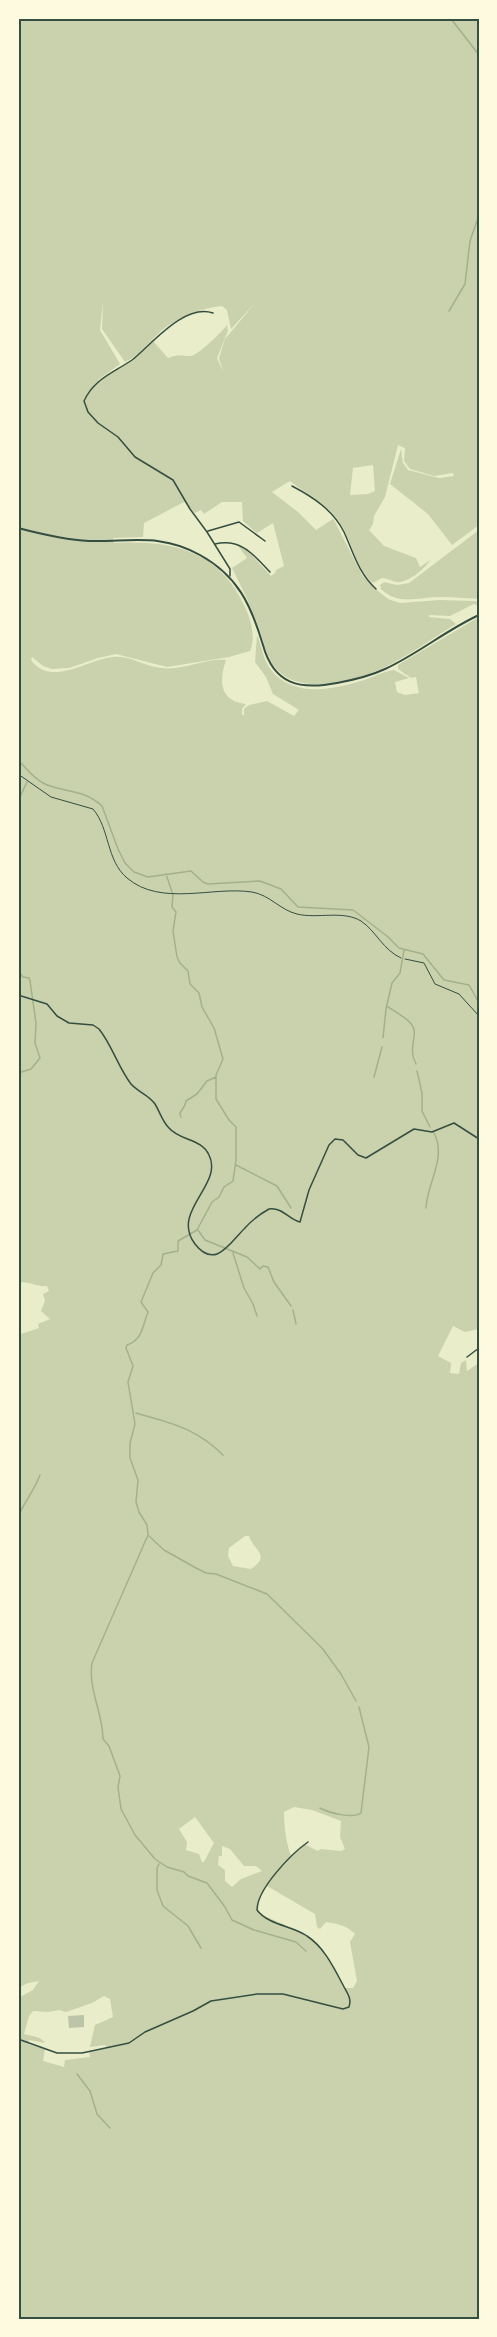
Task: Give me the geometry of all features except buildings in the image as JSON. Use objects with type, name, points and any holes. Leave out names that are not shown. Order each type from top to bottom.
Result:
[{"type":"street","points":[[213,312],[186,316],[171,325],[131,360],[89,389],[84,401],[88,412],[98,423],[118,437],[135,457],[173,480],[230,569],[231,576],[250,612],[272,667],[285,679],[304,687],[343,682],[383,670],[479,615]]},
{"type":"street","points":[[292,486],[317,500],[335,519],[343,531],[359,568],[376,589]]},
{"type":"street","points":[[207,532],[239,522],[265,541]]},
{"type":"street","points":[[18,528],[80,540],[160,540],[193,551],[231,576]]},
{"type":"street","points":[[214,544],[225,542],[240,545],[270,572]]},
{"type":"street","points":[[18,995],[47,1004],[57,1016],[69,1023],[93,1025],[99,1029],[129,1081],[153,1101],[169,1128],[206,1149],[211,1159],[211,1169],[189,1215],[188,1231],[199,1248],[208,1254],[225,1251],[243,1229],[269,1209],[281,1210],[295,1221],[300,1222],[309,1190],[329,1145],[335,1139],[343,1140],[358,1155],[366,1158],[414,1129],[432,1132],[454,1123],[479,1139]]},
{"type":"street","points":[[467,1357],[479,1348]]},
{"type":"street","points":[[18,2039],[57,2053],[82,2054],[129,2043],[145,2032],[194,2011],[211,2001],[257,1994],[277,1993],[343,2009],[349,2007],[350,1997],[339,1976],[313,1941],[305,1934],[263,1917],[257,1910],[259,1898],[271,1881],[297,1850],[308,1842]]},
{"type":"path","points":[[18,774],[54,798],[93,809],[102,825],[111,855],[122,873],[138,885],[169,893],[249,892],[264,895],[299,915],[355,918],[372,931],[389,951],[401,958]]},
{"type":"path","points":[[405,959],[424,963],[435,984],[459,994],[479,1016]]},
{"type":"green space","points":[[18,18],[479,18],[479,525],[452,545],[428,514],[390,484],[401,449],[403,463],[408,470],[439,478],[454,476],[453,473],[434,476],[410,469],[404,461],[405,448],[398,445],[385,497],[369,530],[384,546],[416,558],[420,567],[430,560],[411,578],[397,582],[382,578],[373,583],[362,570],[340,523],[329,510],[290,481],[272,492],[298,512],[316,530],[333,519],[362,575],[388,599],[400,603],[440,600],[474,601],[479,602],[479,606],[474,604],[450,616],[429,615],[429,617],[450,619],[456,624],[381,669],[340,682],[310,684],[296,681],[284,676],[271,661],[232,568],[247,558],[238,546],[246,549],[271,576],[284,566],[273,523],[257,533],[243,521],[242,502],[222,502],[204,514],[201,510],[195,513],[184,502],[144,523],[143,537],[113,538],[114,543],[174,547],[192,552],[207,561],[222,573],[245,607],[252,629],[253,640],[250,651],[229,657],[167,667],[116,654],[69,668],[52,669],[43,666],[32,657],[31,660],[39,668],[49,672],[59,672],[113,657],[170,668],[226,660],[222,675],[223,689],[231,699],[246,704],[242,709],[242,715],[244,715],[244,709],[249,705],[267,701],[294,716],[299,710],[273,694],[266,677],[255,662],[257,635],[268,666],[280,679],[291,685],[303,688],[329,688],[355,683],[394,670],[409,678],[395,682],[397,692],[405,695],[419,693],[416,677],[411,678],[398,669],[398,665],[479,617],[479,1329],[465,1332],[453,1326],[438,1356],[451,1363],[450,1373],[459,1374],[461,1363],[466,1360],[467,1371],[479,1363],[479,2319],[18,2319],[18,1998],[33,1990],[39,1981],[18,1988],[18,1335],[39,1328],[38,1324],[50,1319],[41,1311],[45,1301],[43,1294],[49,1291],[47,1286],[18,1282]],"holes":[[[103,301],[102,329],[125,362],[140,352],[167,326],[182,317],[222,306],[227,310],[231,329],[255,303],[225,339],[219,358],[223,371],[217,358],[228,331],[227,325],[210,343],[194,355],[168,358],[153,341],[132,361],[98,380],[120,364],[100,330]],[[373,465],[375,491],[368,494],[350,495],[353,468]],[[245,1536],[249,1536],[261,1556],[251,1569],[233,1566],[228,1556],[229,1548]],[[294,1807],[312,1810],[341,1821],[340,1837],[345,1849],[341,1851],[320,1849],[318,1851],[304,1844],[291,1856],[284,1812]],[[195,1817],[214,1843],[202,1862],[199,1854],[186,1850],[187,1842],[179,1829]],[[222,1846],[230,1849],[244,1866],[256,1866],[262,1871],[241,1879],[232,1887],[225,1881],[225,1870],[218,1865],[219,1856],[222,1856]],[[267,1886],[315,1914],[317,1927],[320,1929],[326,1922],[342,1925],[352,1931],[355,1934],[350,1942],[357,1981],[353,1988],[345,1988],[335,1968],[305,1934],[258,1913],[259,1898]],[[104,1996],[110,1999],[113,2017],[95,2025],[90,2047],[105,2045],[107,2048],[89,2051],[90,2057],[65,2060],[64,2067],[43,2061],[45,2049],[28,2044],[29,2040],[45,2043],[38,2038],[24,2034],[29,2016],[33,2011],[66,2012]]]},
{"type":"green space","points":[[479,530],[479,599],[440,597],[402,599],[381,589],[380,585],[384,582],[397,585],[409,583]]},
{"type":"waterway","points":[[447,18],[452,20],[479,55]]},
{"type":"waterway","points":[[449,311],[465,284],[470,241],[479,215]]},
{"type":"waterway","points":[[18,760],[43,783],[80,793],[102,806],[118,849],[125,863],[134,872],[148,877],[191,871],[208,884],[260,881],[281,889],[298,907],[353,910],[399,948],[423,954],[444,980],[469,985],[479,1003]]},
{"type":"waterway","points":[[18,801],[27,782]]},
{"type":"waterway","points":[[166,874],[173,895],[172,907],[176,912],[173,931],[177,957],[188,971],[190,984],[199,993],[202,1007],[214,1028],[223,1059],[216,1075],[216,1099],[236,1127],[236,1160],[233,1181],[224,1187],[219,1197],[212,1202],[197,1230],[178,1241],[178,1251],[163,1254],[161,1265],[153,1273],[141,1302],[148,1312],[141,1332],[126,1348],[133,1366],[128,1382],[135,1424],[130,1443],[130,1458],[138,1480],[136,1502],[147,1525],[148,1535],[92,1663],[92,1683],[103,1739],[109,1746],[120,1776],[118,1787],[121,1809],[135,1835],[155,1859],[167,1867],[207,1883],[232,1920],[254,1930],[296,1942],[306,1951]]},
{"type":"waterway","points":[[383,1038],[392,983],[400,973],[404,950]]},
{"type":"waterway","points":[[18,971],[30,981],[36,1023],[35,1043],[40,1058],[31,1069],[18,1073]]},
{"type":"waterway","points":[[388,1007],[407,1020],[414,1029],[413,1052],[416,1064]]},
{"type":"waterway","points":[[374,1077],[382,1047]]},
{"type":"waterway","points":[[417,1071],[422,1093],[422,1111],[430,1127]]},
{"type":"waterway","points":[[181,1117],[180,1113],[186,1101],[197,1094],[207,1081],[216,1077]]},
{"type":"waterway","points":[[18,1083],[20,1085],[18,1089]]},
{"type":"waterway","points":[[426,1208],[438,1152],[434,1133]]},
{"type":"waterway","points":[[236,1165],[277,1186],[291,1208]]},
{"type":"waterway","points":[[198,1230],[205,1240],[247,1257],[260,1269],[263,1266],[268,1267],[274,1282],[291,1306]]},
{"type":"waterway","points":[[233,1253],[244,1288],[257,1316]]},
{"type":"waterway","points":[[293,1310],[296,1324]]},
{"type":"waterway","points":[[136,1413],[193,1432],[223,1455]]},
{"type":"waterway","points":[[18,1517],[40,1475]]},
{"type":"waterway","points":[[149,1536],[164,1550],[206,1573],[216,1574],[267,1594],[322,1648],[341,1674],[356,1701]]},
{"type":"waterway","points":[[320,1808],[347,1815],[361,1813],[369,1747],[359,1707]]},
{"type":"waterway","points":[[159,1864],[157,1890],[163,1906],[188,1926],[201,1948]]},
{"type":"waterway","points":[[77,2074],[90,2091],[97,2114],[110,2128]]}]
